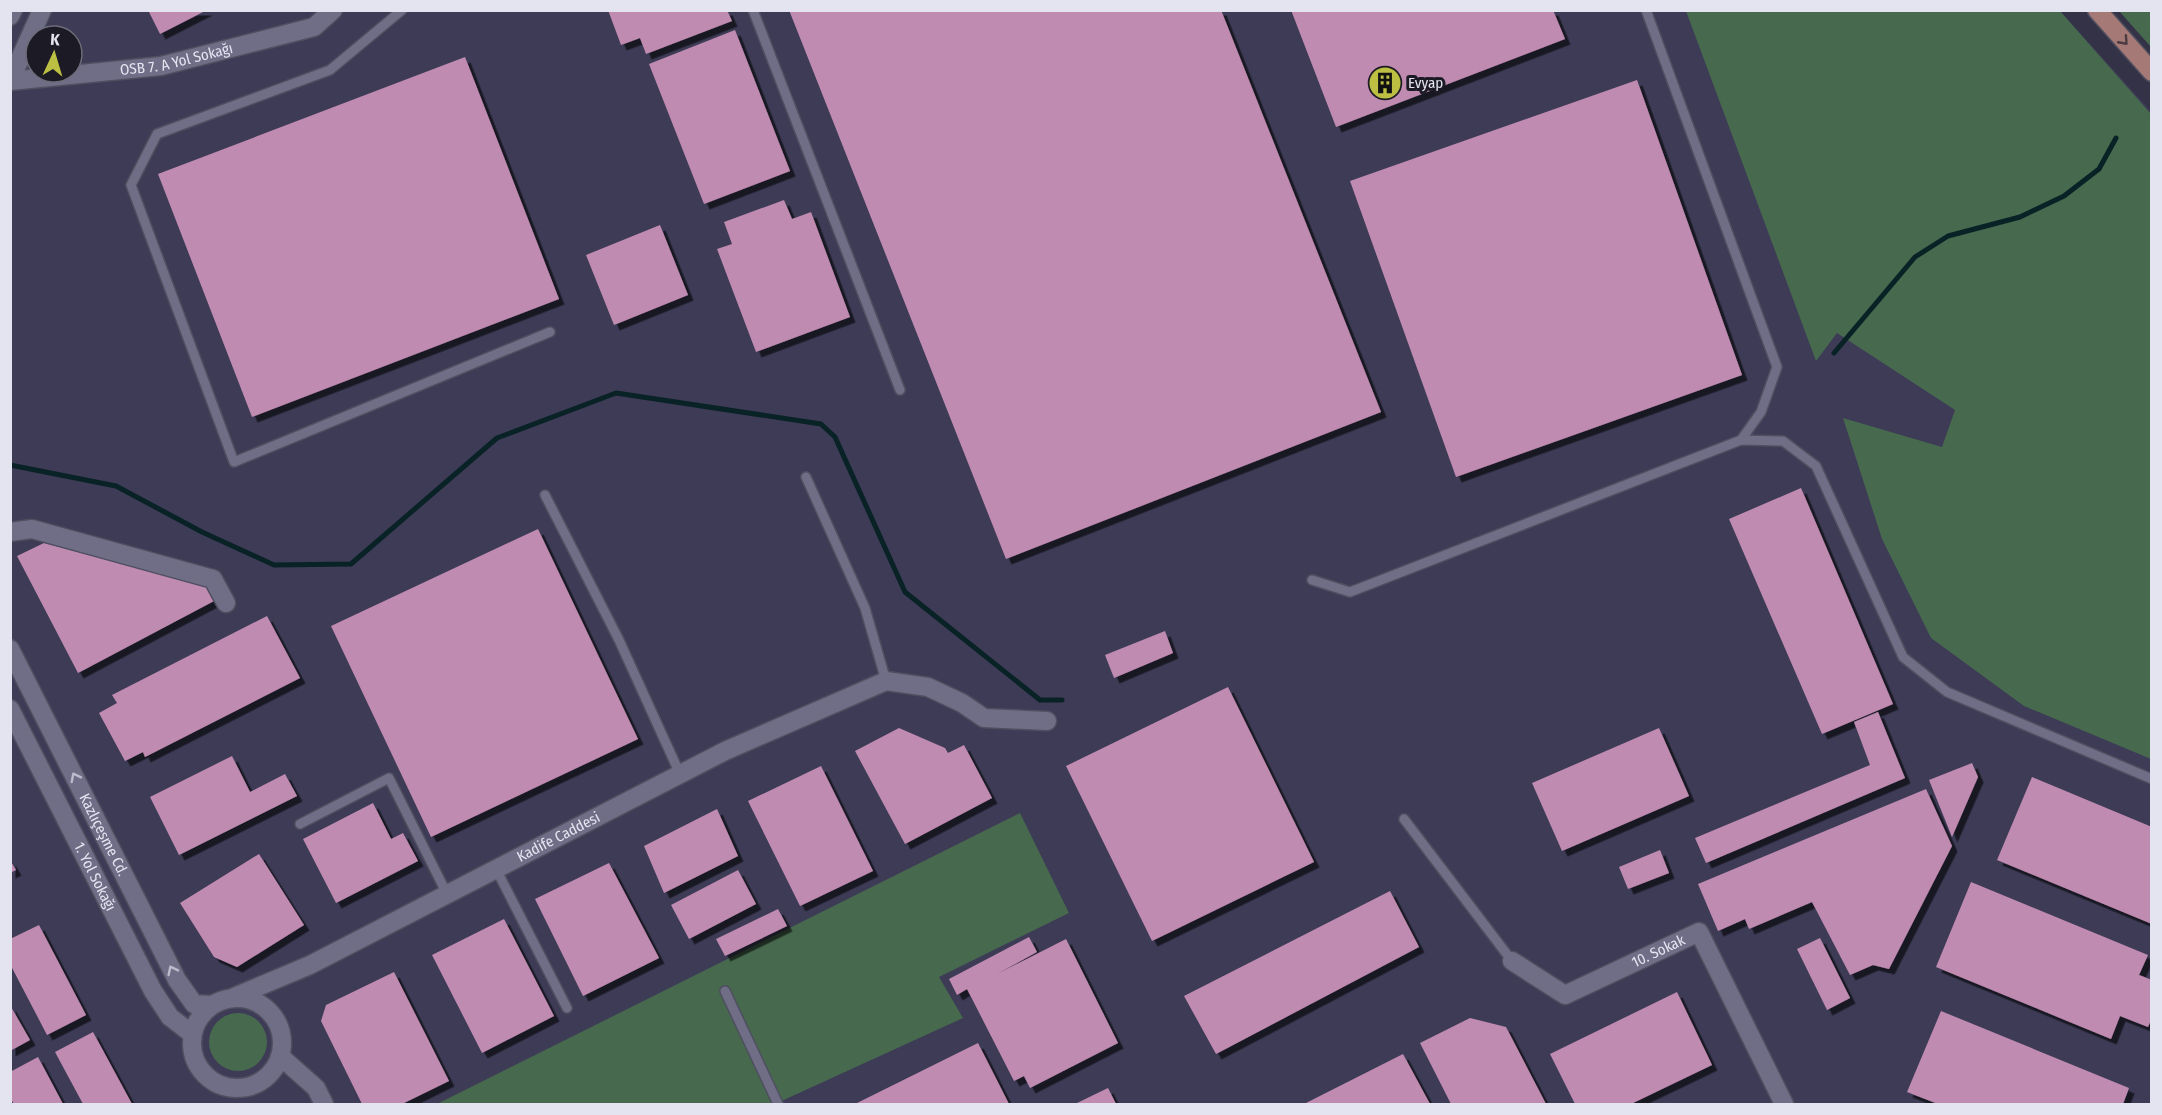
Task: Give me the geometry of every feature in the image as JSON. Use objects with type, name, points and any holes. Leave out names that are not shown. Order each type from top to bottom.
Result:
[{"type":"main road","points":[[2097,10],[2151,72]]},
{"type":"street","points":[[10,16],[13,10]]},
{"type":"street","points":[[10,81],[42,10]]},
{"type":"street","name":"OSB 7. A Yol Sokağı","points":[[10,81],[161,66],[314,27],[333,10]]},
{"type":"street","points":[[10,532],[32,529],[213,579],[226,603]]},
{"type":"street","name":"Kazlıçeşme Cd.","points":[[10,649],[177,980],[194,1004],[211,1005]]},
{"type":"street","points":[[886,681],[928,687],[962,703],[984,718],[1047,721]]},
{"type":"street","name":"Kadife Caddesi","points":[[234,997],[310,965],[725,751],[886,681]]},
{"type":"street","name":"1. Yol Sokağı","points":[[10,709],[153,991],[170,1017],[192,1034]]},
{"type":"street","name":"10. Sokak","points":[[1512,961],[1565,995],[1699,932],[1784,1104]]},
{"type":"street","points":[[234,997],[255,1001],[273,1014],[280,1027],[283,1042],[274,1070],[262,1081],[249,1087],[226,1087],[206,1076],[196,1064],[191,1050],[192,1034],[198,1017],[211,1005],[234,997]]},
{"type":"street","points":[[280,1057],[316,1088],[324,1104]]},
{"type":"lane","points":[[402,10],[330,70],[157,135],[131,186],[234,462],[550,333]]},
{"type":"lane","points":[[753,10],[900,390]]},
{"type":"lane","points":[[1646,10],[1777,367],[1761,412],[1741,440]]},
{"type":"lane","points":[[1312,580],[1350,592],[1741,440],[1783,441],[1816,466],[1903,657],[1947,692],[2151,779]]},
{"type":"lane","points":[[806,477],[865,608],[886,681]]},
{"type":"lane","points":[[545,495],[619,640],[680,774]]},
{"type":"lane","points":[[300,824],[389,778],[447,894]]},
{"type":"lane","points":[[1404,819],[1512,961]]},
{"type":"lane","points":[[496,869],[567,1008]]},
{"type":"lane","points":[[725,991],[778,1104]]},
{"type":"shaded area","points":[[10,11],[2060,11],[2151,111],[2151,1104],[11,1104]]},
{"type":"green space","points":[[1686,11],[2060,11],[2151,114],[2151,759],[2024,706],[1931,638],[1882,539],[1843,418],[1942,447],[1955,410],[1837,333],[1816,361]]},
{"type":"green space","points":[[2119,11],[2151,11],[2151,47]]},
{"type":"green space","points":[[1020,813],[1069,913],[939,977],[963,1018],[775,1104],[437,1104]]},
{"type":"green space","points":[[232,1013],[244,1013],[259,1021],[267,1036],[267,1048],[259,1063],[244,1071],[232,1071],[217,1063],[209,1048],[209,1036],[217,1021]]},
{"type":"building","points":[[148,10],[207,10],[160,34]]},
{"type":"building","points":[[608,10],[727,10],[732,21],[646,54],[640,38],[621,45]]},
{"type":"building","points":[[789,10],[1221,10],[1381,412],[1006,559]]},
{"type":"building","name":"Evyap","points":[[1291,10],[1553,10],[1565,39],[1336,127]]},
{"type":"building","points":[[735,30],[790,171],[704,204],[649,64]]},
{"type":"building","points":[[465,57],[559,299],[252,417],[158,174]]},
{"type":"building","points":[[1637,80],[1742,375],[1456,477],[1350,181]]},
{"type":"building","points":[[784,200],[792,219],[811,212],[850,317],[756,352],[717,249],[732,244],[724,222]]},
{"type":"building","points":[[660,225],[688,295],[614,325],[586,255]]},
{"type":"building","points":[[1801,488],[1893,704],[1822,734],[1729,519]]},
{"type":"building","points":[[538,529],[638,739],[431,837],[331,626]]},
{"type":"building","points":[[44,543],[206,586],[214,601],[78,673],[17,556]]},
{"type":"building","points":[[267,616],[300,678],[145,757],[143,752],[125,761],[99,713],[117,703],[112,695]]},
{"type":"building","points":[[1165,631],[1173,653],[1114,678],[1105,655]]},
{"type":"building","points":[[1228,687],[1314,862],[1152,941],[1066,766]]},
{"type":"building","points":[[1878,712],[1905,778],[1706,863],[1695,838],[1870,765],[1854,722]]},
{"type":"building","points":[[899,728],[945,748],[948,753],[964,745],[992,798],[905,844],[855,751]]},
{"type":"building","points":[[1659,728],[1689,796],[1562,851],[1532,783]]},
{"type":"building","points":[[232,756],[250,792],[285,774],[297,796],[179,855],[150,797]]},
{"type":"building","points":[[1972,763],[1978,777],[1952,837],[1929,780]]},
{"type":"building","points":[[821,766],[873,871],[800,906],[748,801]]},
{"type":"building","points":[[2032,777],[2152,827],[2152,924],[1997,860]]},
{"type":"building","points":[[1926,789],[1952,846],[1889,969],[1873,965],[1850,975],[1812,902],[1749,929],[1745,919],[1718,931],[1698,884]]},
{"type":"building","points":[[373,803],[391,839],[403,833],[418,861],[336,903],[303,839]]},
{"type":"building","points":[[717,809],[738,856],[664,893],[644,846]]},
{"type":"building","points":[[1660,850],[1669,873],[1628,889],[1619,867]]},
{"type":"building","points":[[259,854],[304,925],[237,967],[214,957],[180,903]]},
{"type":"building","points":[[10,860],[16,870],[10,873]]},
{"type":"building","points":[[609,863],[659,958],[583,996],[535,899]]},
{"type":"building","points":[[738,870],[756,904],[689,939],[671,905]]},
{"type":"building","points":[[1971,882],[2148,955],[2139,975],[2152,980],[2152,1018],[2148,1027],[2120,1016],[2111,1039],[1936,967]]},
{"type":"building","points":[[1390,891],[1419,947],[1216,1054],[1184,996]]},
{"type":"building","points":[[778,909],[787,926],[725,956],[716,939]]},
{"type":"building","points":[[504,919],[554,1016],[482,1053],[432,955]]},
{"type":"building","points":[[39,925],[86,1015],[47,1035],[10,964],[10,939]]},
{"type":"building","points":[[1029,937],[1037,952],[997,974],[1066,939],[1118,1043],[1030,1088],[1024,1076],[1014,1081],[967,989],[957,995],[949,979]]},
{"type":"building","points":[[1820,938],[1850,998],[1827,1010],[1797,949]]},
{"type":"building","points":[[394,972],[449,1081],[402,1104],[362,1104],[321,1021],[326,1005]]},
{"type":"building","points":[[1677,992],[1712,1065],[1631,1104],[1575,1104],[1550,1054]]},
{"type":"building","points":[[10,1005],[30,1040],[10,1051]]},
{"type":"building","points":[[1941,1011],[2129,1088],[2123,1104],[1938,1104],[1907,1092]]},
{"type":"building","points":[[1470,1018],[1506,1027],[1546,1104],[1451,1104],[1420,1043]]},
{"type":"building","points":[[93,1032],[132,1104],[83,1104],[55,1052]]},
{"type":"building","points":[[978,1043],[1009,1104],[855,1104]]},
{"type":"building","points":[[1403,1054],[1430,1104],[1304,1104]]},
{"type":"building","points":[[38,1057],[63,1104],[14,1104],[10,1098],[10,1072]]},
{"type":"building","points":[[1108,1088],[1116,1104],[1075,1104]]},
{"type":"waterway","points":[[1834,353],[1915,257],[1948,236],[2020,217],[2064,196],[2099,169],[2116,138]]},
{"type":"waterway","points":[[10,465],[116,486],[202,532],[274,565],[351,564],[497,438],[616,393],[821,424],[835,437],[905,592],[1040,700],[1062,700]]},
{"type":"place","name":"Evyap","points":[[1385,83]]}]
